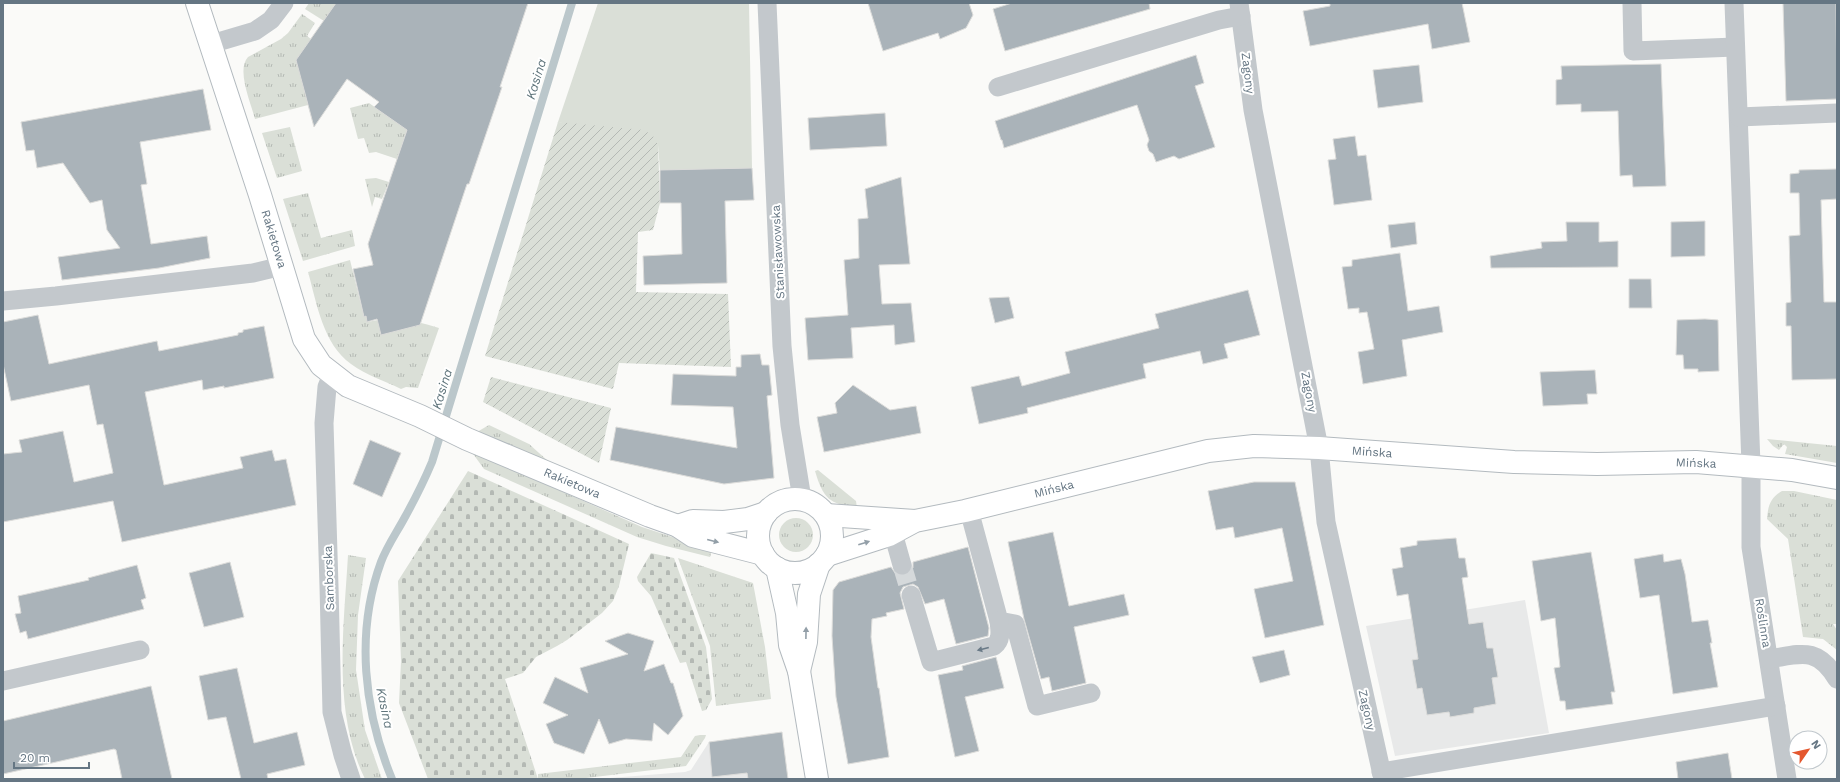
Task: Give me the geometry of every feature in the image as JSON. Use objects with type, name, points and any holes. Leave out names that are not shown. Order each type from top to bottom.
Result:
[{"type":"street","name":"Rakietowa","points":[[197,3],[304,339],[321,365],[348,386],[420,416],[467,439],[650,516],[678,526],[694,536],[770,561]]},
{"type":"street","points":[[211,44],[255,31],[271,20],[284,3]]},
{"type":"street","name":"Stanisławowska","points":[[767,3],[782,346],[790,425],[802,499]]},
{"type":"street","points":[[1632,3],[1633,51],[1735,47]]},
{"type":"street","name":"Roślinna","points":[[1734,3],[1751,465],[1751,546],[1787,779]]},
{"type":"street","points":[[998,87],[1219,20],[1240,9]]},
{"type":"street","name":"Zagony","points":[[1240,9],[1253,110],[1320,448],[1326,522],[1382,775]]},
{"type":"street","points":[[1739,117],[1837,113]]},
{"type":"street","points":[[3,301],[254,273],[282,266]]},
{"type":"street","name":"Samborska","points":[[332,375],[327,387],[324,423],[332,712],[342,755],[351,779]]},
{"type":"street","name":"Mińska","points":[[826,515],[915,521],[969,510],[1208,451],[1254,446],[1320,448],[1514,462],[1597,464],[1689,462],[1751,465],[1837,478]]},
{"type":"street","points":[[678,526],[693,521],[724,522],[748,519],[766,512],[782,501],[802,499],[819,508],[826,515],[832,535],[831,545],[809,594],[806,642],[799,671]]},
{"type":"street","points":[[911,595],[931,662],[994,646],[998,643],[1000,636],[998,621],[969,510]]},
{"type":"street","points":[[766,512],[760,522],[758,533],[759,544],[770,561],[786,610],[790,645],[799,671],[816,779]]},
{"type":"street","name":"Mińska","points":[[823,560],[893,533],[915,521]]},
{"type":"street","points":[[893,533],[902,565]]},
{"type":"street","points":[[770,561],[788,572],[799,572],[809,570],[823,560]]},
{"type":"street","points":[[998,621],[1015,624],[1037,706],[1091,693]]},
{"type":"street","points":[[3,681],[140,650]]},
{"type":"street","points":[[1769,658],[1811,654],[1820,658],[1833,673]]},
{"type":"street","points":[[1382,775],[1776,706]]},
{"type":"shaded area","points":[[1525,600],[1549,733],[1395,756],[1366,626]]},
{"type":"shaded area","points":[[782,732],[788,779],[598,779],[685,772],[691,770],[709,742]]},
{"type":"green space","points":[[309,3],[336,3],[324,21],[305,9]]},
{"type":"green space","points":[[598,3],[749,3],[752,168],[660,170],[658,145],[558,122]]},
{"type":"green space","points":[[302,14],[315,23],[307,36],[311,39],[300,72],[308,105],[255,119],[244,78],[243,70],[245,63],[248,57],[281,39],[288,33]]},
{"type":"green space","points":[[369,103],[400,125],[408,127],[397,159],[376,152],[369,153],[364,138],[358,139],[350,108]]},
{"type":"green space","points":[[558,122],[644,130],[653,136],[658,145],[660,203],[653,230],[638,232],[636,292],[728,294],[731,367],[619,363],[613,389],[485,356]]},
{"type":"green space","points":[[290,127],[302,171],[277,178],[262,133]]},
{"type":"green space","points":[[376,178],[389,182],[382,199],[375,197],[372,207],[365,179]]},
{"type":"green space","points":[[308,193],[321,238],[352,230],[355,246],[303,261],[283,199]]},
{"type":"green space","points":[[350,260],[364,317],[366,316],[368,322],[394,319],[422,323],[439,328],[418,388],[406,387],[401,389],[369,375],[341,356],[327,335],[318,310],[308,272]]},
{"type":"green space","points":[[491,377],[611,408],[599,463],[483,402]]},
{"type":"green space","points":[[489,425],[529,444],[548,461],[477,432]]},
{"type":"green space","points":[[1767,439],[1837,446],[1837,463],[1785,454],[1787,447],[1784,444],[1779,450]]},
{"type":"green space","points":[[471,451],[642,527],[712,550],[710,557],[637,537],[484,469]]},
{"type":"green space","points":[[818,470],[856,501],[857,508],[834,502],[828,498],[824,494],[818,480],[815,471]]},
{"type":"green space","points":[[468,471],[629,544],[619,586],[613,601],[602,613],[567,640],[536,657],[523,673],[505,679],[538,779],[428,779],[399,703],[401,661],[398,581]]},
{"type":"green space","points":[[1782,491],[1794,491],[1837,500],[1837,624],[1833,624],[1837,630],[1837,650],[1823,639],[1803,637],[1788,539],[1767,519],[1770,503],[1775,496]]},
{"type":"green space","points":[[793,518],[799,518],[803,519],[810,525],[813,535],[812,542],[806,549],[799,552],[793,552],[789,551],[782,545],[779,538],[779,532],[780,528],[786,521]]},
{"type":"green space","points":[[651,553],[674,558],[706,647],[712,699],[706,710],[702,711],[686,662],[680,663],[651,596],[638,581],[637,577]]},
{"type":"green space","points":[[348,555],[366,558],[358,615],[356,670],[365,730],[382,779],[365,779],[355,753],[348,726],[344,698],[343,640]]},
{"type":"green space","points":[[678,558],[753,583],[765,647],[771,699],[716,706],[710,646]]},
{"type":"green space","points":[[706,735],[686,766],[578,779],[538,779],[538,774],[681,757],[695,736]]},
{"type":"building","points":[[336,3],[528,3],[500,87],[502,87],[469,184],[467,184],[420,325],[381,335],[377,319],[367,322],[366,316],[364,317],[353,269],[373,265],[368,244],[407,130],[374,107],[379,102],[347,79],[314,127],[296,60]]},
{"type":"building","points":[[868,3],[969,3],[973,15],[966,28],[940,39],[938,33],[883,51]]},
{"type":"building","points":[[1012,3],[1149,3],[1150,9],[1005,51],[993,9]]},
{"type":"building","points":[[1330,3],[1462,3],[1470,42],[1432,49],[1428,24],[1310,46],[1303,11],[1330,6]]},
{"type":"building","points":[[1783,3],[1836,3],[1837,99],[1786,101]]},
{"type":"building","points":[[1196,55],[1204,83],[1195,86],[1215,147],[1179,159],[1174,156],[1156,162],[1147,145],[1149,140],[1137,105],[1004,148],[995,121]]},
{"type":"building","points":[[1661,64],[1666,186],[1633,187],[1632,175],[1620,176],[1618,111],[1581,112],[1581,104],[1556,105],[1556,80],[1562,79],[1561,66]]},
{"type":"building","points":[[1419,65],[1423,102],[1378,108],[1373,70]]},
{"type":"building","points":[[203,89],[211,130],[140,142],[147,184],[141,185],[151,244],[207,236],[210,258],[159,268],[62,280],[58,257],[120,248],[107,230],[102,200],[90,203],[63,163],[37,168],[34,150],[26,151],[21,122]]},
{"type":"building","points":[[885,113],[887,146],[810,150],[808,118]]},
{"type":"building","points":[[1355,136],[1358,156],[1366,155],[1372,200],[1334,205],[1328,160],[1336,159],[1333,139]]},
{"type":"building","points":[[752,168],[754,200],[725,201],[727,283],[644,285],[643,256],[682,254],[681,203],[660,203],[660,170]]},
{"type":"building","points":[[1837,169],[1837,199],[1821,200],[1824,302],[1837,302],[1837,379],[1792,380],[1791,326],[1786,326],[1786,303],[1791,302],[1789,236],[1800,235],[1799,193],[1790,193],[1790,174],[1799,173],[1799,170]]},
{"type":"building","points":[[901,177],[910,264],[879,265],[882,304],[911,303],[915,342],[895,345],[894,325],[851,328],[853,358],[808,360],[805,318],[848,315],[844,260],[859,258],[858,219],[868,218],[865,189]]},
{"type":"building","points":[[1705,221],[1705,256],[1671,257],[1671,222]]},
{"type":"building","points":[[1415,222],[1417,244],[1391,248],[1388,225]]},
{"type":"building","points":[[1566,222],[1599,222],[1599,242],[1618,241],[1618,267],[1491,268],[1490,256],[1542,248],[1541,242],[1567,241]]},
{"type":"building","points":[[1400,253],[1408,311],[1439,306],[1443,332],[1402,340],[1407,376],[1363,384],[1358,352],[1374,349],[1367,312],[1359,313],[1359,308],[1348,309],[1342,267],[1352,266],[1352,260]]},
{"type":"building","points":[[1629,279],[1651,279],[1652,308],[1629,308]]},
{"type":"building","points":[[1248,290],[1260,335],[1224,344],[1228,358],[1203,364],[1200,351],[1143,364],[1146,378],[1027,408],[1028,413],[979,424],[971,387],[1019,376],[1022,386],[1070,373],[1065,352],[1159,328],[1155,314]]},
{"type":"building","points":[[1009,297],[1014,318],[995,323],[989,298]]},
{"type":"building","points":[[38,315],[49,364],[157,341],[159,351],[238,335],[238,333],[243,332],[243,330],[264,326],[274,378],[224,388],[224,386],[203,390],[202,380],[145,392],[164,485],[243,468],[240,457],[272,450],[275,461],[286,459],[296,505],[122,542],[113,501],[3,522],[3,454],[22,452],[19,440],[63,431],[74,482],[113,473],[103,424],[97,425],[89,385],[11,401],[3,364],[3,322]]},
{"type":"building","points":[[1677,320],[1718,320],[1719,371],[1698,372],[1698,369],[1684,369],[1683,355],[1676,355]]},
{"type":"building","points":[[760,354],[762,365],[769,365],[772,395],[767,396],[774,478],[724,484],[610,460],[616,427],[737,448],[733,407],[671,405],[673,374],[736,376],[736,367],[741,367],[741,355]]},
{"type":"building","points":[[1595,370],[1597,394],[1587,394],[1588,404],[1543,406],[1540,372]]},
{"type":"building","points":[[853,385],[890,410],[916,406],[921,433],[824,452],[817,417],[837,413],[835,403]]},
{"type":"building","points":[[370,440],[401,453],[382,497],[353,484]]},
{"type":"building","points":[[1254,482],[1295,482],[1324,625],[1265,638],[1254,589],[1293,581],[1282,528],[1235,538],[1233,527],[1216,530],[1208,491]]},
{"type":"building","points":[[1053,532],[1069,606],[1124,594],[1129,615],[1074,627],[1086,683],[1052,691],[1049,677],[1041,679],[1024,619],[1008,542]]},
{"type":"building","points":[[1456,538],[1459,558],[1465,558],[1468,577],[1462,578],[1469,624],[1483,622],[1487,648],[1493,648],[1498,677],[1492,678],[1496,704],[1474,708],[1474,713],[1450,717],[1449,712],[1427,715],[1422,688],[1417,689],[1412,660],[1418,659],[1408,594],[1397,596],[1392,569],[1403,567],[1400,548],[1417,545],[1417,541]]},
{"type":"building","points":[[968,547],[989,628],[988,636],[956,644],[944,599],[925,604],[918,587],[913,584],[903,587],[900,593],[904,609],[886,613],[887,616],[872,619],[871,637],[889,757],[848,764],[836,697],[832,636],[833,590],[839,582],[891,567],[895,573],[900,576],[905,575],[913,568],[913,562]]},
{"type":"building","points":[[1591,552],[1615,692],[1611,692],[1613,704],[1566,710],[1565,701],[1560,701],[1554,668],[1560,667],[1555,618],[1541,621],[1532,561]]},
{"type":"building","points":[[1663,554],[1664,562],[1681,559],[1685,574],[1692,622],[1708,620],[1712,643],[1710,643],[1718,687],[1673,694],[1659,595],[1640,598],[1634,559]]},
{"type":"building","points":[[230,562],[244,617],[204,627],[189,573]]},
{"type":"building","points":[[137,565],[146,598],[141,600],[144,609],[28,639],[26,631],[20,633],[15,614],[21,613],[18,596],[89,580],[88,578]]},
{"type":"building","points":[[628,633],[654,641],[644,671],[664,664],[671,683],[673,683],[683,716],[668,735],[654,723],[652,741],[626,739],[609,744],[599,719],[584,754],[554,743],[546,724],[568,715],[543,703],[555,677],[588,693],[580,668],[628,654],[605,641]]},
{"type":"building","points":[[1284,650],[1290,675],[1260,683],[1252,657]]},
{"type":"building","points":[[996,657],[1004,688],[965,697],[979,751],[955,757],[938,675],[963,670],[962,666]]},
{"type":"building","points":[[237,668],[254,743],[297,732],[305,765],[267,774],[268,779],[241,779],[226,717],[208,720],[199,676]]},
{"type":"building","points":[[151,686],[172,779],[122,779],[116,750],[114,749],[3,774],[3,721]]},
{"type":"building","points":[[782,732],[788,779],[748,779],[747,773],[712,777],[709,742]]},
{"type":"building","points":[[1728,753],[1732,779],[1678,779],[1676,762]]},
{"type":"waterway","name":"Kasina","points":[[392,779],[382,753],[375,726],[369,699],[366,672],[368,616],[373,589],[383,556],[416,497],[432,462],[572,3]]},
{"type":"tunnel","points":[[902,565],[911,595]]}]
